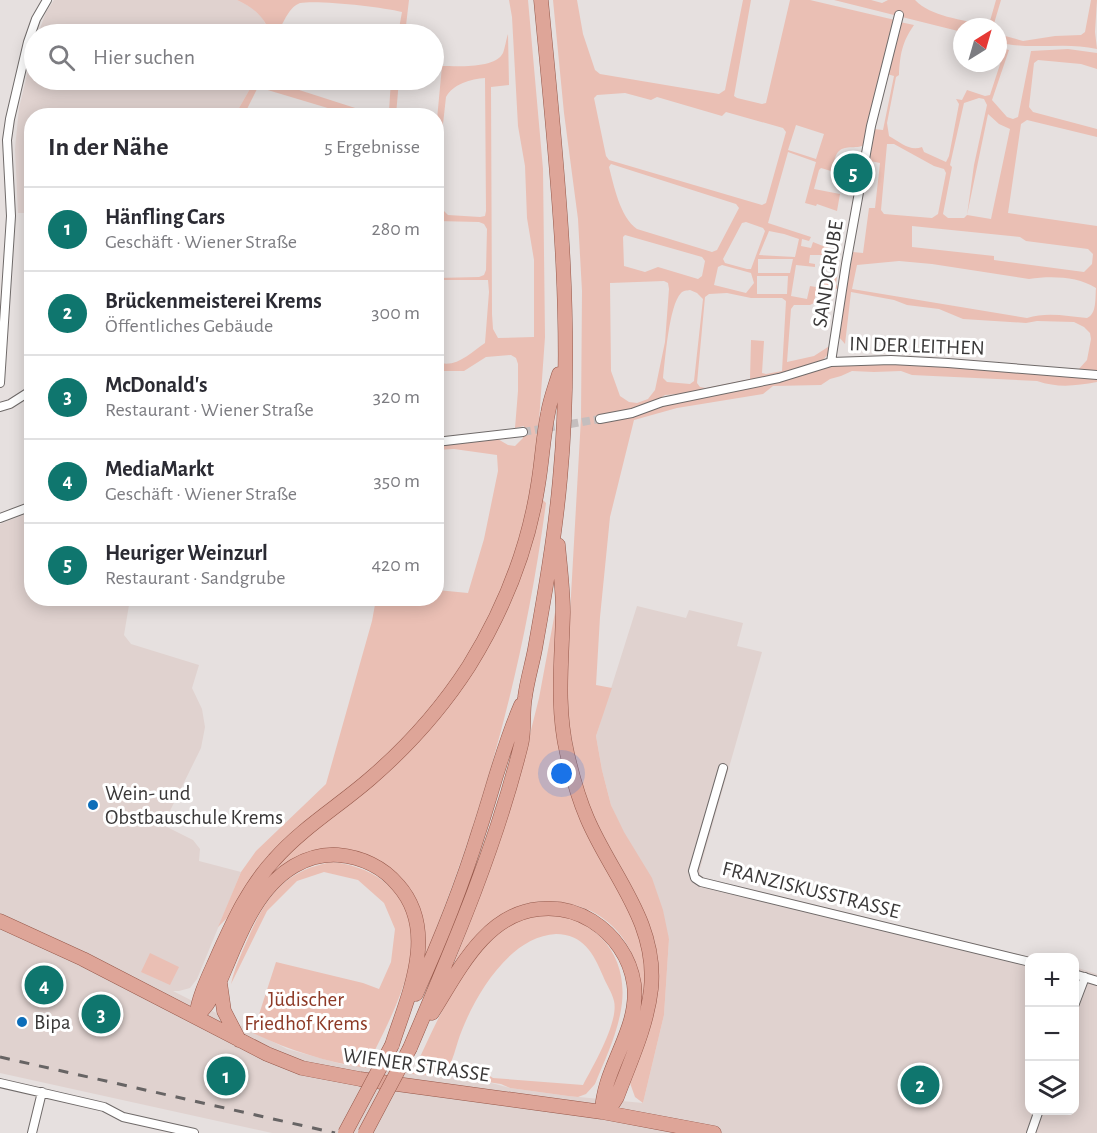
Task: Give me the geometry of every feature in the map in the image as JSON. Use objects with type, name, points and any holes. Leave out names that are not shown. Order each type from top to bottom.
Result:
[{"type":"main road","points":[[411,1048],[461,929],[498,824],[522,741],[524,697],[541,616],[556,514],[563,442],[565,302],[562,234],[541,0]]},
{"type":"main road","points":[[196,1017],[201,995],[241,906],[262,873],[303,832],[398,754],[447,698],[484,640],[505,596],[524,546],[538,486],[548,413],[565,355]]},
{"type":"main road","points":[[556,514],[563,610],[560,684],[567,750],[575,784],[587,818],[641,919],[649,944],[652,966],[651,989],[639,1037],[617,1097],[612,1105],[602,1112]]},
{"type":"main road","points":[[345,1133],[392,1045],[452,910],[490,800],[507,736],[524,697]]},
{"type":"main road","points":[[196,1017],[213,998],[252,911],[262,895],[285,871],[314,857],[349,856],[365,861],[393,878],[411,903],[417,920],[419,951],[416,970],[392,1045]]},
{"type":"main road","points":[[365,1133],[411,1048],[465,960],[488,933],[500,923],[529,910],[547,908],[565,909],[583,915],[601,926],[622,950],[630,966],[634,984],[631,1017],[605,1090],[602,1112]]},
{"type":"main road","name":"WIENER STRASSE","points":[[0,921],[83,959],[239,1040],[291,1064],[339,1076],[602,1112],[714,1133]]},
{"type":"main road","points":[[220,981],[224,1011],[239,1040]]},
{"type":"street","points":[[34,24],[47,0]]},
{"type":"street","name":"SANDGRUBE","points":[[831,362],[871,126],[898,15]]},
{"type":"street","points":[[0,383],[11,216],[7,140],[24,59]]},
{"type":"street","name":"IN DER LEITHEN","points":[[600,419],[662,402],[779,378],[831,362],[891,360],[1097,375]]},
{"type":"street","points":[[0,407],[24,395]]},
{"type":"street","points":[[444,441],[523,432]]},
{"type":"street","points":[[0,518],[24,509]]},
{"type":"street","name":"FRANZISKUSSTRASSE","points":[[723,768],[693,871],[695,878],[702,882],[1025,961]]},
{"type":"street","points":[[1079,975],[1097,981]]},
{"type":"street","points":[[1079,993],[1085,977]]},
{"type":"street","points":[[0,1083],[104,1107],[123,1117],[194,1133]]},
{"type":"street","points":[[33,1133],[42,1092]]},
{"type":"street","points":[[1031,1133],[1036,1115]]},
{"type":"shaded area","points":[[54,0],[237,0],[255,9],[265,24],[42,24]]},
{"type":"shaded area","points":[[24,87],[24,90],[249,90],[239,108],[24,108],[24,213],[18,213],[15,149],[19,108]]},
{"type":"shaded area","points":[[24,515],[24,606],[129,606],[124,635],[131,644],[199,665],[192,688],[202,709],[205,727],[201,748],[165,821],[167,827],[193,840],[200,849],[199,861],[241,872],[197,979],[190,988],[173,991],[287,1049],[345,1065],[484,1081],[510,1088],[568,1096],[643,1103],[664,1015],[669,939],[611,805],[596,736],[637,606],[686,618],[689,610],[743,623],[737,646],[762,652],[700,875],[1025,956],[1025,1115],[1079,1115],[1079,968],[1097,974],[1097,1133],[272,1133],[0,1073],[0,524]]},
{"type":"green space","points":[[237,0],[409,0],[406,24],[400,24],[402,12],[351,4],[309,2],[296,5],[282,24],[266,24],[258,13]]},
{"type":"green space","points":[[509,0],[528,0],[543,169],[545,337],[536,463],[526,516],[508,574],[479,637],[443,694],[367,775],[300,828],[218,927],[241,872],[256,851],[326,784],[375,606],[444,606],[444,591],[468,593],[484,539],[498,471],[497,455],[444,450],[444,444],[496,438],[515,446],[523,438],[524,426],[515,428],[518,391],[516,358],[511,355],[486,357],[464,371],[444,371],[444,364],[457,362],[485,343],[489,292],[488,280],[444,280],[444,278],[484,275],[487,229],[479,222],[444,221],[444,211],[448,215],[480,217],[485,216],[486,211],[485,78],[463,83],[449,92],[446,97],[444,115],[444,108],[438,108],[440,90],[444,90],[444,66],[475,66],[492,62],[503,53],[508,34],[509,85],[491,87],[492,314],[493,329],[498,338],[534,337],[534,260],[527,218],[525,166],[518,126]]},
{"type":"green space","points":[[553,0],[577,0],[583,34],[595,70],[600,74],[719,94],[725,90],[743,0],[751,0],[734,96],[762,104],[766,103],[790,0],[810,0],[895,20],[866,144],[841,150],[836,156],[831,171],[821,168],[819,170],[814,189],[840,194],[837,211],[817,204],[816,206],[805,203],[816,162],[788,152],[768,223],[811,237],[809,241],[802,239],[801,246],[811,248],[813,242],[828,248],[827,255],[810,255],[809,263],[815,264],[815,267],[796,265],[791,296],[807,299],[810,286],[816,287],[817,284],[821,284],[823,278],[829,276],[837,277],[836,284],[839,289],[817,287],[814,303],[794,305],[791,309],[787,362],[814,356],[831,345],[828,354],[822,361],[778,375],[692,393],[665,395],[631,410],[827,367],[862,363],[947,366],[1097,378],[1097,382],[1059,385],[1037,381],[912,375],[901,371],[852,371],[821,385],[773,386],[763,394],[677,408],[634,420],[610,517],[596,685],[612,688],[596,736],[611,805],[624,832],[652,878],[663,910],[669,939],[664,1015],[643,1103],[635,1097],[630,1083],[645,1040],[658,966],[655,942],[634,891],[592,815],[580,782],[568,719],[566,684],[581,418],[582,291],[578,219],[564,113]],"holes":[[[625,93],[651,100],[657,97],[722,116],[726,112],[783,128],[786,132],[766,203],[762,205],[609,160],[606,156],[594,98],[597,95]],[[796,125],[824,134],[816,159],[788,150]],[[611,164],[736,204],[739,208],[717,250],[712,252],[637,229],[626,217],[618,201],[609,167]],[[746,222],[763,228],[765,231],[751,269],[725,263],[723,259],[742,223]],[[769,231],[799,239],[795,257],[759,255]],[[625,235],[702,257],[705,261],[702,276],[698,279],[658,267],[645,272],[624,266],[623,237]],[[758,259],[793,259],[790,273],[758,273]],[[722,265],[751,273],[754,283],[746,293],[714,285],[718,267]],[[757,276],[788,276],[787,294],[757,294]],[[664,281],[668,283],[669,289],[665,342],[655,390],[648,399],[637,403],[629,402],[620,396],[611,371],[610,283]],[[690,290],[703,299],[694,381],[690,384],[667,382],[663,378],[673,309],[683,291]],[[727,293],[751,298],[782,298],[786,301],[782,371],[762,373],[764,341],[751,340],[750,379],[706,388],[700,387],[697,383],[705,297],[709,294]]]},
{"type":"green space","points":[[834,0],[871,0],[882,3],[888,0],[915,0],[929,10],[953,18],[953,30]]},
{"type":"green space","points":[[996,0],[1001,0],[996,18],[991,18]]},
{"type":"green space","points":[[1091,0],[1097,0],[1095,32],[1097,49],[1007,44],[1007,37],[1023,41],[1081,35],[1085,32]]},
{"type":"green space","points":[[900,22],[914,25],[904,43],[899,75],[896,77],[887,123],[889,136],[909,147],[922,147],[924,152],[946,162],[959,104],[956,99],[962,100],[967,90],[985,96],[990,95],[998,72],[1002,72],[992,100],[1007,117],[1013,119],[1018,117],[1031,51],[1068,49],[1097,53],[1097,69],[1081,64],[1038,60],[1034,63],[1029,107],[1033,112],[1097,129],[1097,137],[1027,120],[1021,124],[1008,213],[1097,226],[1097,371],[1078,370],[1087,360],[1091,339],[1090,333],[1084,327],[1074,322],[1026,323],[963,319],[939,309],[907,305],[894,300],[851,292],[845,344],[839,337],[853,252],[863,253],[869,208],[875,208],[880,163],[870,161],[874,129],[883,130],[894,76],[887,74]],"holes":[[[979,98],[984,99],[987,105],[974,165],[967,215],[964,218],[948,218],[943,214],[952,167],[950,165],[964,103]],[[988,114],[999,124],[1010,129],[991,219],[967,215]],[[887,144],[894,144],[944,169],[946,173],[938,214],[932,218],[884,214],[881,210]],[[912,226],[1020,237],[1026,241],[1088,249],[1093,254],[1092,264],[1084,272],[994,260],[994,256],[912,247]],[[899,261],[1029,279],[1046,277],[1080,281],[1096,288],[1094,309],[1087,318],[1049,315],[1027,318],[852,289],[857,265]]]},
{"type":"green space","points":[[249,90],[256,90],[248,108],[239,108]]},
{"type":"green space","points":[[268,90],[299,90],[355,108],[328,108]]},
{"type":"green space","points":[[390,90],[398,90],[397,108],[389,108]]},
{"type":"green space","points":[[543,500],[546,503],[527,619],[501,732],[467,843],[426,954],[424,954],[424,928],[417,905],[405,884],[389,868],[369,856],[347,850],[323,849],[290,860],[268,879],[245,908],[278,863],[451,701]]},
{"type":"green space","points":[[556,607],[561,751],[644,944],[646,988],[635,1036],[612,1093],[632,1034],[639,994],[638,975],[633,955],[622,937],[608,922],[590,911],[570,904],[543,901],[526,904],[507,914],[452,969],[488,875],[523,762],[539,698]]},
{"type":"green space","name":"Jüdischer Friedhof Krems","points":[[332,862],[370,873],[385,883],[397,895],[406,910],[411,927],[412,946],[409,967],[401,993],[366,1068],[308,1055],[253,1033],[276,962],[379,989],[391,962],[395,929],[384,903],[358,880],[324,872],[297,881],[267,911],[231,984],[249,936],[271,897],[290,878],[302,871]]},
{"type":"green space","points":[[547,913],[583,924],[597,934],[608,946],[616,960],[621,977],[623,995],[618,1024],[595,1084],[586,1094],[578,1097],[510,1088],[501,1084],[470,1079],[466,1074],[467,1065],[470,1063],[493,1078],[583,1085],[609,1032],[615,1010],[614,1001],[596,960],[586,947],[573,937],[556,934],[540,937],[524,944],[510,955],[486,983],[468,1015],[452,1060],[443,1076],[412,1074],[454,989],[482,948],[498,932],[515,921]]},
{"type":"green space","points":[[150,953],[179,967],[170,985],[141,972]]},
{"type":"tunnel","points":[[523,432],[600,419]]},
{"type":"railway","points":[[0,1057],[335,1133]]},
{"type":"place","name":"Heuriger Weinzurl","points":[[853,173]]},
{"type":"place","name":"Wein- und Obstbauschule Krems","points":[[93,805]]},
{"type":"place","name":"MediaMarkt","points":[[44,985]]},
{"type":"place","name":"McDonald's","points":[[101,1014]]},
{"type":"place","name":"Bipa","points":[[22,1022]]},
{"type":"place","name":"Hänfling Cars","points":[[226,1076]]},
{"type":"place","name":"Brückenmeisterei Krems","points":[[920,1085]]}]
